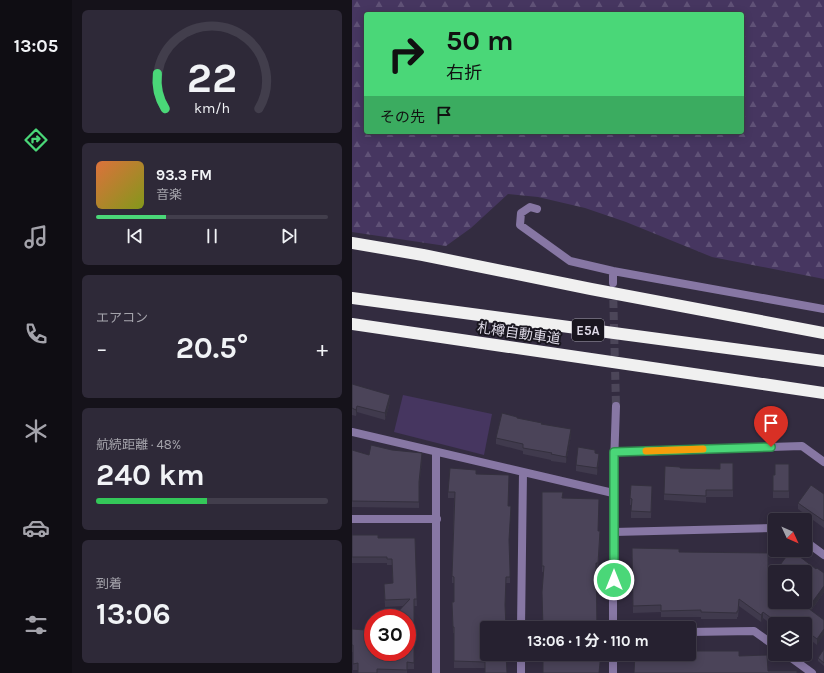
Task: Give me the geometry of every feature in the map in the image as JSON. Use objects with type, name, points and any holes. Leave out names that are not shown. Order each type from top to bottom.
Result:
[{"type":"highway","points":[[352,243],[423,255],[591,289],[824,333]]},
{"type":"highway","name":"札樽自動車道","points":[[352,298],[824,360]]},
{"type":"highway","name":"札樽自動車道","points":[[352,324],[824,393]]},
{"type":"street","points":[[537,209],[530,207],[521,213],[520,225],[570,261],[613,271],[824,309]]},
{"type":"street","points":[[613,271],[613,283]]},
{"type":"street","points":[[613,621],[613,493],[616,406]]},
{"type":"street","points":[[352,432],[613,493]]},
{"type":"street","points":[[614,452],[802,446],[824,462]]},
{"type":"street","points":[[436,452],[436,673]]},
{"type":"street","points":[[521,621],[523,472]]},
{"type":"street","points":[[352,519],[437,519]]},
{"type":"street","points":[[614,532],[768,528]]},
{"type":"street","points":[[812,546],[824,555]]},
{"type":"street","points":[[696,632],[754,632],[768,641]]},
{"type":"street","points":[[521,661],[521,673]]},
{"type":"street","points":[[613,661],[613,673]]},
{"type":"street","points":[[796,661],[812,673]]},
{"type":"green space","points":[[352,0],[824,0],[824,279],[712,257],[626,222],[585,208],[538,197],[508,194],[471,228],[446,246],[352,232]]},
{"type":"green space","points":[[403,395],[492,414],[484,455],[394,432]]},
{"type":"building","points":[[352,384],[390,395],[385,413],[357,406],[356,410],[352,408]]},
{"type":"building","points":[[502,413],[517,418],[542,423],[541,424],[571,429],[566,457],[523,448],[523,444],[496,438]]},
{"type":"building","points":[[371,445],[392,450],[422,453],[419,482],[419,502],[352,501],[352,450],[369,455]]},
{"type":"building","points":[[578,447],[595,450],[595,453],[599,454],[597,468],[576,465]]},
{"type":"building","points":[[720,463],[733,463],[733,490],[706,490],[706,496],[664,494],[665,466],[720,469]]},
{"type":"building","points":[[775,464],[789,464],[789,491],[773,491]]},
{"type":"building","points":[[450,468],[476,470],[476,474],[509,475],[508,506],[511,506],[509,540],[510,577],[506,577],[506,621],[480,621],[480,661],[506,661],[507,673],[485,673],[485,662],[454,661],[452,602],[454,602],[454,577],[452,576],[455,492],[448,492]]},
{"type":"building","points":[[631,485],[652,486],[651,512],[631,511]]},
{"type":"building","points":[[811,485],[824,494],[824,521],[798,503]]},
{"type":"building","points":[[542,492],[563,492],[562,498],[599,499],[598,531],[600,531],[598,563],[596,563],[597,621],[543,621],[542,592],[544,566],[542,566]]},
{"type":"building","points":[[352,535],[378,535],[378,538],[415,538],[417,599],[414,599],[414,609],[401,609],[410,599],[385,600],[384,584],[393,583],[392,559],[387,559],[387,557],[352,557]]},
{"type":"building","points":[[632,548],[679,549],[679,552],[768,553],[768,609],[809,609],[824,620],[824,629],[817,639],[812,635],[812,617],[770,617],[763,612],[761,615],[739,599],[737,613],[701,612],[701,610],[661,611],[661,605],[633,606]]},
{"type":"building","points":[[786,557],[800,557],[811,565],[780,565]]},
{"type":"building","points":[[812,566],[824,573],[824,586],[812,602]]},
{"type":"building","points":[[352,629],[364,630],[364,661],[414,661],[414,663],[407,662],[407,670],[377,669],[377,673],[358,673],[358,663],[353,664]]},
{"type":"building","points":[[824,649],[824,663],[818,658]]},
{"type":"building","points":[[696,651],[739,651],[739,656],[767,655],[768,671],[797,671],[797,673],[634,673],[635,661],[696,661]]},
{"type":"building","points":[[543,661],[600,661],[599,673],[543,673]]},
{"type":"tunnel","points":[[613,288],[616,406]]},
{"type":"slow traffic","points":[[646,451],[703,449]]},
{"type":"route","points":[[614,580],[614,452],[771,447]]}]
